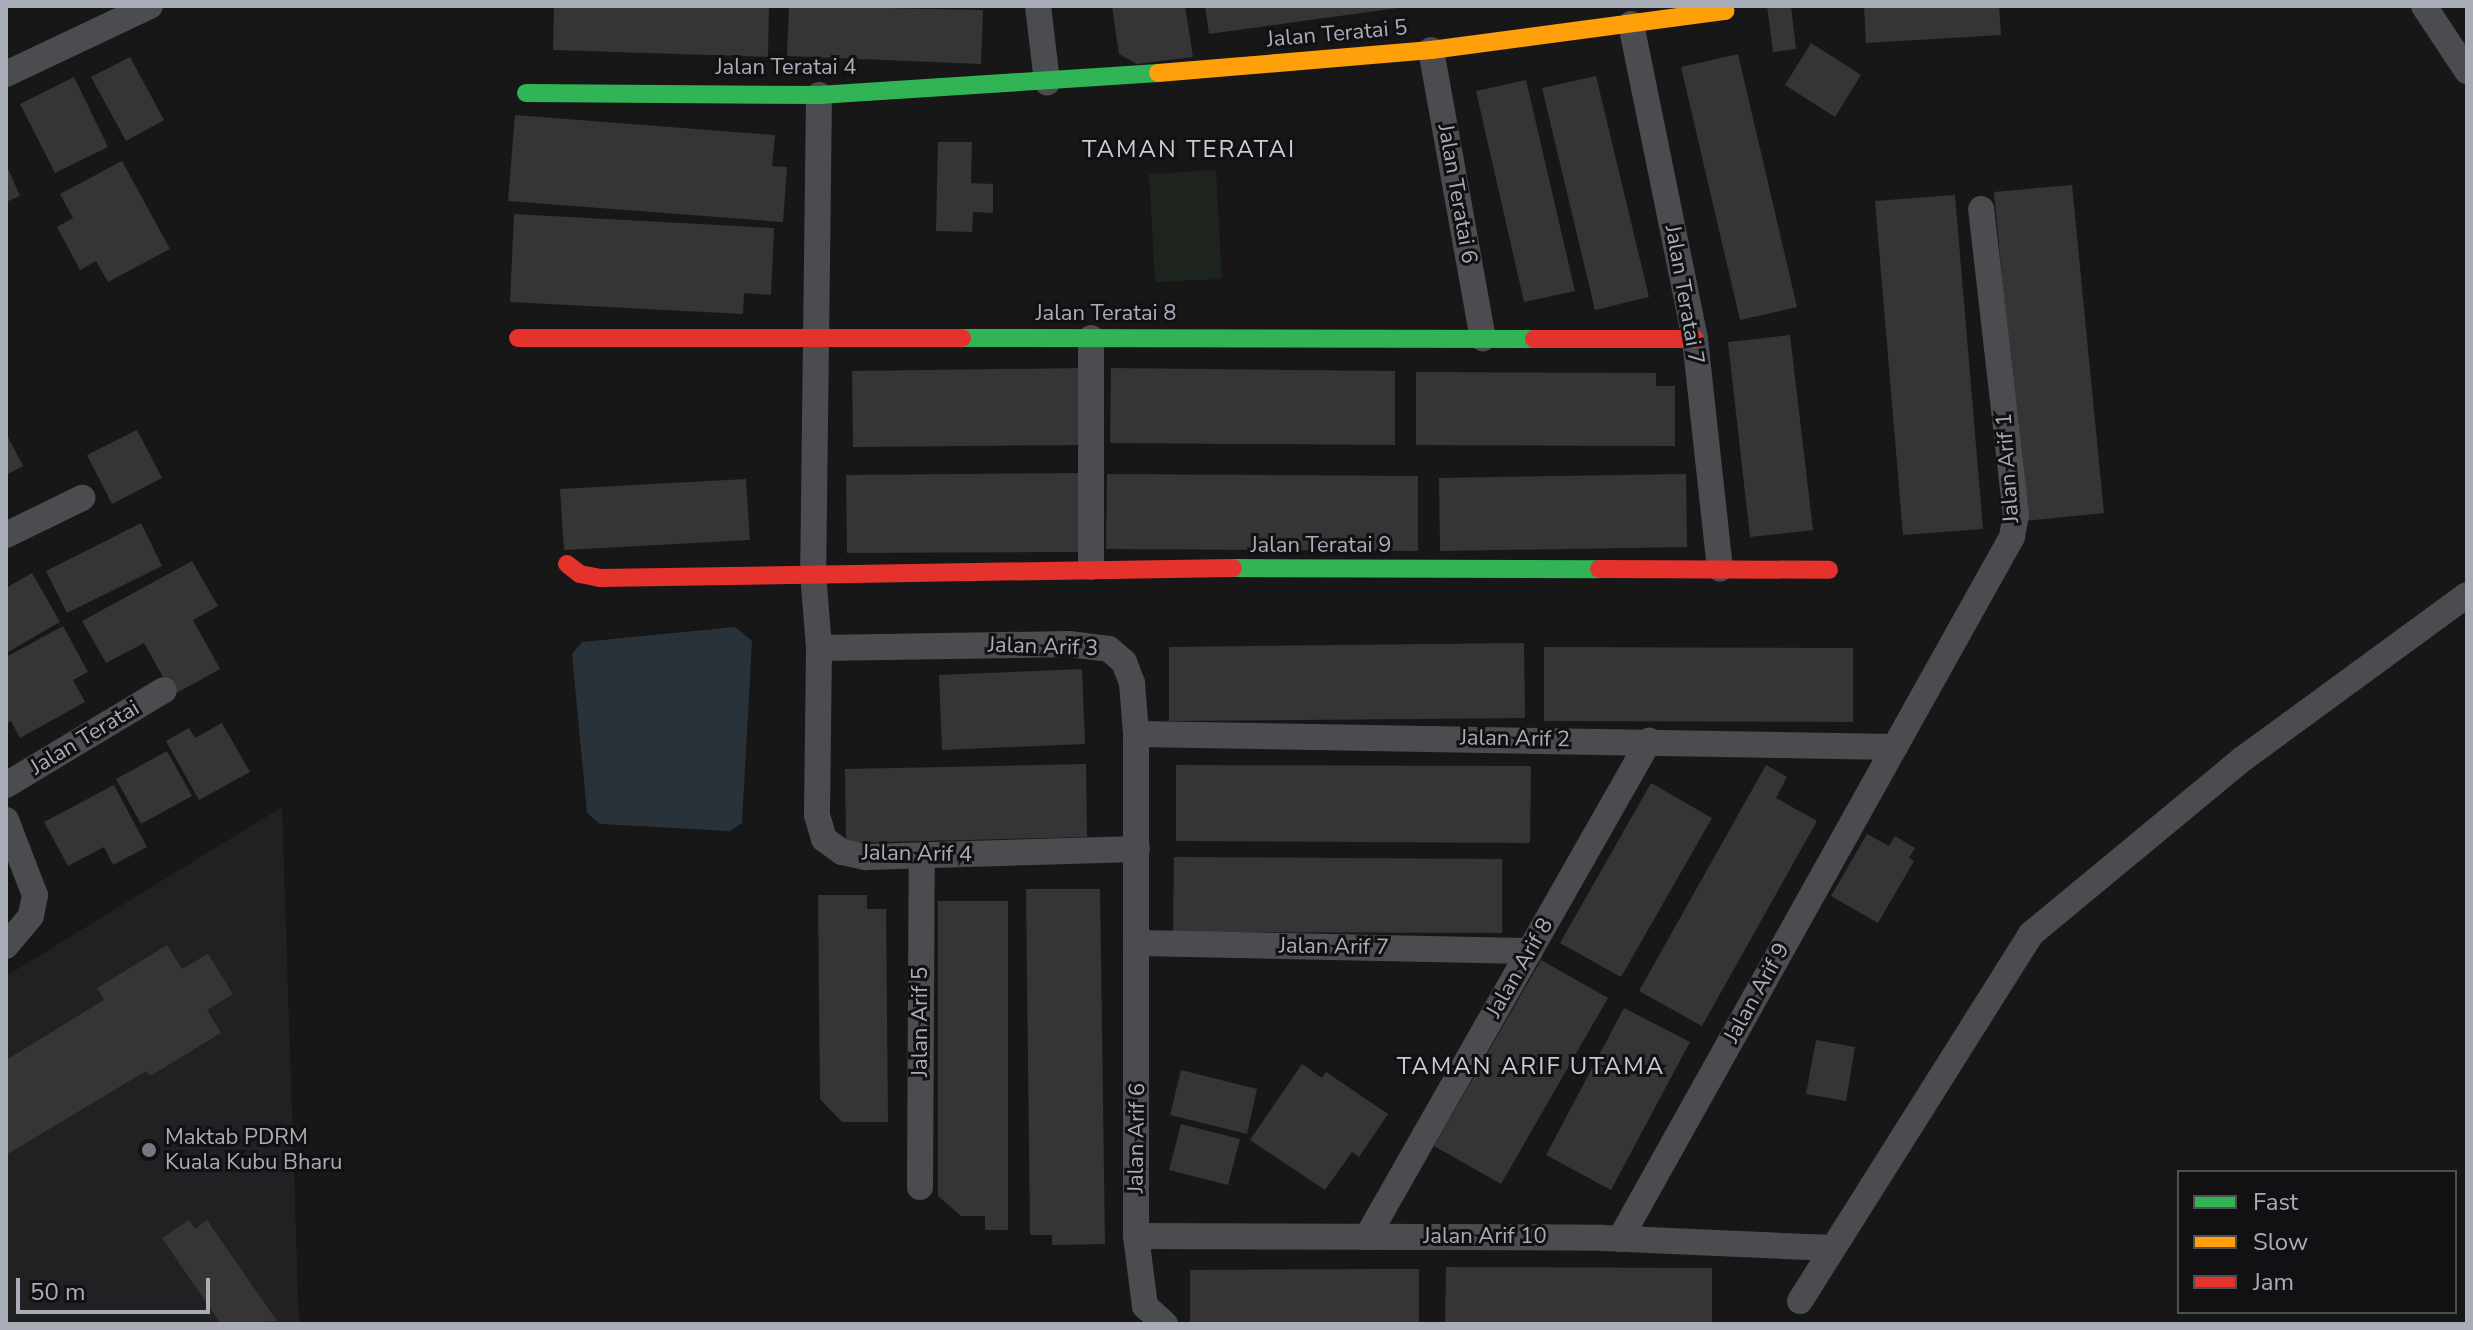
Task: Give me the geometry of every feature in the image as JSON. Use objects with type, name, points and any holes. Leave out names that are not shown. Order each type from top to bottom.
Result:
[{"type":"street","points":[[6,74],[150,6]]},
{"type":"street","points":[[1038,6],[1047,82]]},
{"type":"street","points":[[2424,6],[2467,71]]},
{"type":"street","name":"Jalan Teratai 5","points":[[1047,82],[1431,50],[1725,9]]},
{"type":"street","name":"Jalan Teratai 7","points":[[1631,24],[1695,339],[1720,569]]},
{"type":"street","name":"Jalan Teratai 6","points":[[1431,50],[1483,338]]},
{"type":"street","name":"Jalan Teratai 4","points":[[526,93],[819,95],[1047,82]]},
{"type":"street","name":"Jalan Arif 4","points":[[819,95],[813,573],[819,648],[817,815],[824,839],[842,852],[866,857],[922,858],[1137,849]]},
{"type":"street","name":"Jalan Arif 1","points":[[1895,747],[2012,537],[2016,515],[1981,209]]},
{"type":"street","name":"Jalan Teratai 8","points":[[518,338],[1695,339]]},
{"type":"street","points":[[1091,338],[1091,567]]},
{"type":"street","points":[[6,535],[82,498]]},
{"type":"street","name":"Jalan Teratai 9","points":[[567,564],[580,574],[600,578],[1091,567],[1829,570]]},
{"type":"street","points":[[1800,1301],[2031,934],[2244,758],[2467,595]]},
{"type":"street","name":"Jalan Arif 3","points":[[819,648],[1069,644],[1109,649],[1124,662],[1132,683],[1136,734],[1139,943]]},
{"type":"street","name":"Jalan Teratai","points":[[6,785],[164,690]]},
{"type":"street","name":"Jalan Arif 2","points":[[1136,734],[1895,747]]},
{"type":"street","name":"Jalan Arif 8","points":[[1367,1237],[1649,741]]},
{"type":"street","name":"Jalan Arif 9","points":[[1620,1239],[1895,747]]},
{"type":"street","points":[[6,820],[31,875],[35,895],[31,916],[6,946]]},
{"type":"street","name":"Jalan Arif 5","points":[[920,1187],[922,858]]},
{"type":"street","name":"Jalan Arif 7","points":[[1139,943],[1530,951]]},
{"type":"street","name":"Jalan Arif 6","points":[[1139,943],[1136,1236],[1145,1306],[1165,1324]]},
{"type":"street","name":"Jalan Arif 10","points":[[1136,1236],[1620,1239],[1833,1248]]},
{"type":"shaded area","points":[[1216,170],[1222,279],[1155,282],[1149,174]]},
{"type":"shaded area","points":[[735,627],[752,641],[742,823],[730,831],[600,824],[587,813],[572,654],[582,642]]},
{"type":"shaded area","name":"Maktab PDRM Kuala Kubu Bharu","points":[[282,807],[299,1324],[6,1324],[6,976]]},
{"type":"building","points":[[554,6],[769,6],[768,57],[553,50]]},
{"type":"building","points":[[789,6],[983,10],[981,64],[787,56]]},
{"type":"building","points":[[1112,6],[1185,6],[1193,57],[1137,64],[1119,54]]},
{"type":"building","points":[[1205,6],[1398,6],[1398,8],[1209,34]]},
{"type":"building","points":[[1767,6],[1791,6],[1796,49],[1773,52]]},
{"type":"building","points":[[1864,6],[1999,6],[2001,35],[1866,43]]},
{"type":"building","points":[[1811,43],[1861,75],[1835,117],[1785,85]]},
{"type":"building","points":[[1738,54],[1797,307],[1740,320],[1681,67]]},
{"type":"building","points":[[130,57],[164,120],[126,141],[91,77]]},
{"type":"building","points":[[1596,76],[1649,297],[1595,310],[1542,88]]},
{"type":"building","points":[[74,77],[108,147],[55,173],[20,104]]},
{"type":"building","points":[[1526,80],[1575,291],[1524,302],[1476,91]]},
{"type":"building","points":[[515,115],[775,135],[772,166],[787,167],[783,222],[508,201]]},
{"type":"building","points":[[938,142],[972,142],[971,183],[993,184],[993,213],[973,212],[972,232],[936,231]]},
{"type":"building","points":[[122,161],[170,249],[108,282],[96,261],[80,270],[57,227],[73,218],[60,194]]},
{"type":"building","points":[[6,164],[20,196],[6,202]]},
{"type":"building","points":[[2072,185],[2104,513],[2025,521],[1994,192]]},
{"type":"building","points":[[1955,195],[1983,529],[1903,535],[1875,201]]},
{"type":"building","points":[[514,214],[774,228],[771,295],[744,293],[743,314],[510,302]]},
{"type":"building","points":[[1790,335],[1813,530],[1750,537],[1728,342]]},
{"type":"building","points":[[1085,368],[1086,445],[853,447],[852,371]]},
{"type":"building","points":[[1111,368],[1395,371],[1395,445],[1110,443]]},
{"type":"building","points":[[1416,372],[1656,373],[1656,386],[1675,386],[1675,446],[1416,445]]},
{"type":"building","points":[[137,430],[162,478],[112,504],[87,455]]},
{"type":"building","points":[[6,433],[23,466],[6,475]]},
{"type":"building","points":[[1085,473],[1085,552],[847,553],[846,475]]},
{"type":"building","points":[[1107,474],[1418,476],[1418,551],[1106,549]]},
{"type":"building","points":[[1686,474],[1687,547],[1440,551],[1439,478]]},
{"type":"building","points":[[746,479],[750,540],[564,550],[560,489]]},
{"type":"building","points":[[141,523],[162,566],[67,613],[46,571]]},
{"type":"building","points":[[192,561],[218,606],[193,620],[220,669],[173,695],[144,643],[106,663],[82,621]]},
{"type":"building","points":[[32,573],[60,622],[6,653],[6,588]]},
{"type":"building","points":[[63,626],[88,672],[73,680],[85,702],[20,738],[11,721],[6,724],[6,657]]},
{"type":"building","points":[[1524,643],[1525,718],[1169,721],[1169,647]]},
{"type":"building","points":[[1544,647],[1853,648],[1853,722],[1544,721]]},
{"type":"building","points":[[1082,669],[1085,744],[942,750],[939,675]]},
{"type":"building","points":[[222,723],[250,772],[199,800],[166,741],[189,728],[195,738]]},
{"type":"building","points":[[167,751],[192,796],[141,824],[116,779]]},
{"type":"building","points":[[1086,764],[1087,837],[846,843],[845,769]]},
{"type":"building","points":[[1176,765],[1531,766],[1530,843],[1176,841]]},
{"type":"building","points":[[1766,765],[1787,777],[1776,798],[1817,821],[1702,1026],[1639,991]]},
{"type":"building","points":[[1651,783],[1712,818],[1621,977],[1560,943]]},
{"type":"building","points":[[114,785],[147,847],[113,865],[104,847],[68,866],[44,822]]},
{"type":"building","points":[[1867,834],[1889,846],[1895,836],[1915,848],[1909,858],[1914,861],[1878,923],[1831,896]]},
{"type":"building","points":[[1174,857],[1502,859],[1502,933],[1173,932]]},
{"type":"building","points":[[1026,889],[1100,889],[1105,1244],[1052,1245],[1052,1235],[1030,1235]]},
{"type":"building","points":[[818,895],[867,895],[867,909],[886,909],[888,1122],[842,1122],[820,1099]]},
{"type":"building","points":[[938,901],[1008,901],[1008,1230],[985,1230],[985,1216],[961,1216],[938,1196]]},
{"type":"building","points":[[167,945],[182,969],[208,954],[233,994],[207,1010],[221,1033],[150,1076],[146,1071],[6,1155],[6,1060],[104,1000],[97,988]]},
{"type":"building","points":[[1541,960],[1608,998],[1501,1184],[1434,1146]]},
{"type":"building","points":[[1624,1008],[1690,1042],[1611,1190],[1546,1155]]},
{"type":"building","points":[[1816,1040],[1855,1047],[1846,1101],[1806,1094]]},
{"type":"building","points":[[1302,1064],[1322,1078],[1326,1072],[1388,1114],[1359,1157],[1352,1152],[1325,1190],[1250,1140]]},
{"type":"building","points":[[1181,1070],[1257,1089],[1247,1134],[1170,1115]]},
{"type":"building","points":[[1181,1124],[1240,1139],[1228,1185],[1169,1170]]},
{"type":"building","points":[[189,1220],[195,1229],[207,1220],[277,1321],[221,1324],[162,1238]]},
{"type":"building","points":[[1446,1267],[1712,1268],[1712,1324],[1445,1324]]},
{"type":"building","points":[[1419,1269],[1419,1324],[1190,1324],[1190,1270]]},
{"type":"traffic: fast","points":[[526,93],[819,95],[1158,73]]},
{"type":"traffic: fast","points":[[962,338],[1534,339]]},
{"type":"traffic: fast","points":[[1233,568],[1599,569]]},
{"type":"traffic: slow","points":[[1158,73],[1431,50],[1725,11],[1724,6]]},
{"type":"traffic: jam","points":[[518,338],[962,338]]},
{"type":"traffic: jam","points":[[1534,339],[1695,339]]},
{"type":"traffic: jam","points":[[567,564],[580,574],[600,578],[1233,568]]},
{"type":"traffic: jam","points":[[1599,569],[1829,570]]},
{"type":"place","name":"Maktab PDRM Kuala Kubu Bharu","points":[[149,1150]]},
{"type":"district","name":"TAMAN TERATAI","points":[[1189,150]]},
{"type":"district","name":"TAMAN ARIF UTAMA","points":[[1531,1067]]}]
